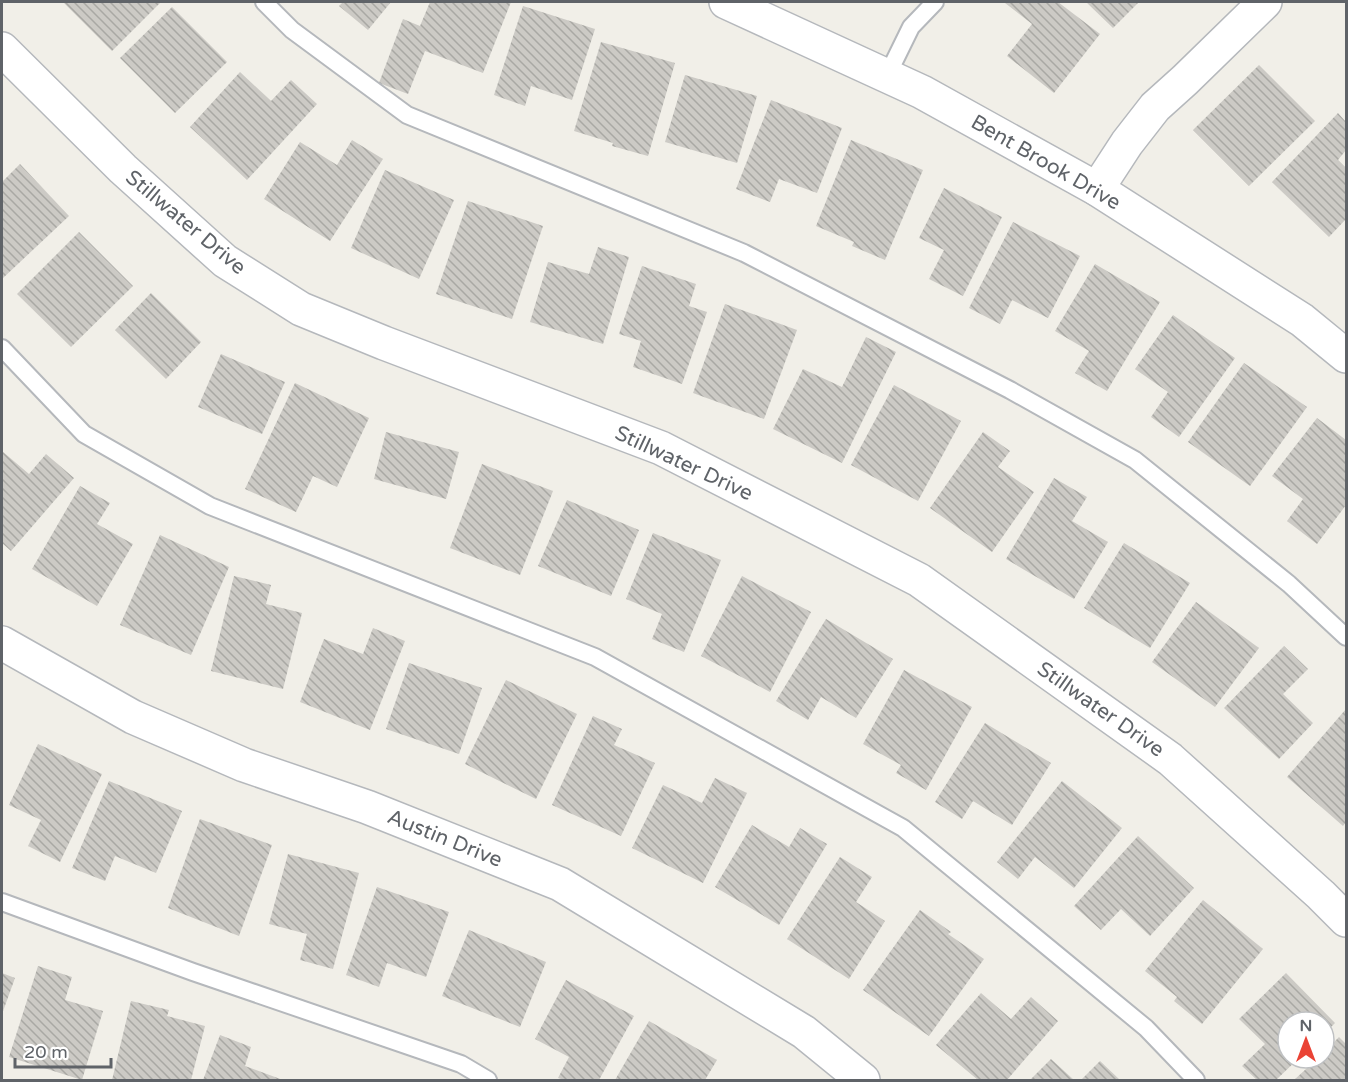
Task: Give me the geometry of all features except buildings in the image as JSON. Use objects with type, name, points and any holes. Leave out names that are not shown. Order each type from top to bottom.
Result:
[{"type":"street","name":"Bent Brook Drive","points":[[726,2],[922,92],[1097,189],[1302,320],[1347,356]]},
{"type":"street","points":[[1097,189],[1127,143],[1155,107],[1264,2]]},
{"type":"street","name":"Stillwater Drive","points":[[2,49],[123,168],[225,261],[301,309],[661,448],[918,580],[1170,759],[1322,894],[1347,920]]},
{"type":"street","name":"Austin Drive","points":[[2,643],[133,717],[244,765],[367,807],[560,884],[804,1032],[863,1080]]},
{"type":"lane","points":[[264,2],[292,30],[407,115],[744,253],[1010,390],[1135,460],[1289,584],[1347,636]]},
{"type":"lane","points":[[887,76],[911,27],[935,2]]},
{"type":"lane","points":[[2,348],[84,434],[210,506],[595,657],[903,828],[1146,1028],[1196,1080]]},
{"type":"lane","points":[[2,903],[193,972],[461,1064],[488,1080]]}]
